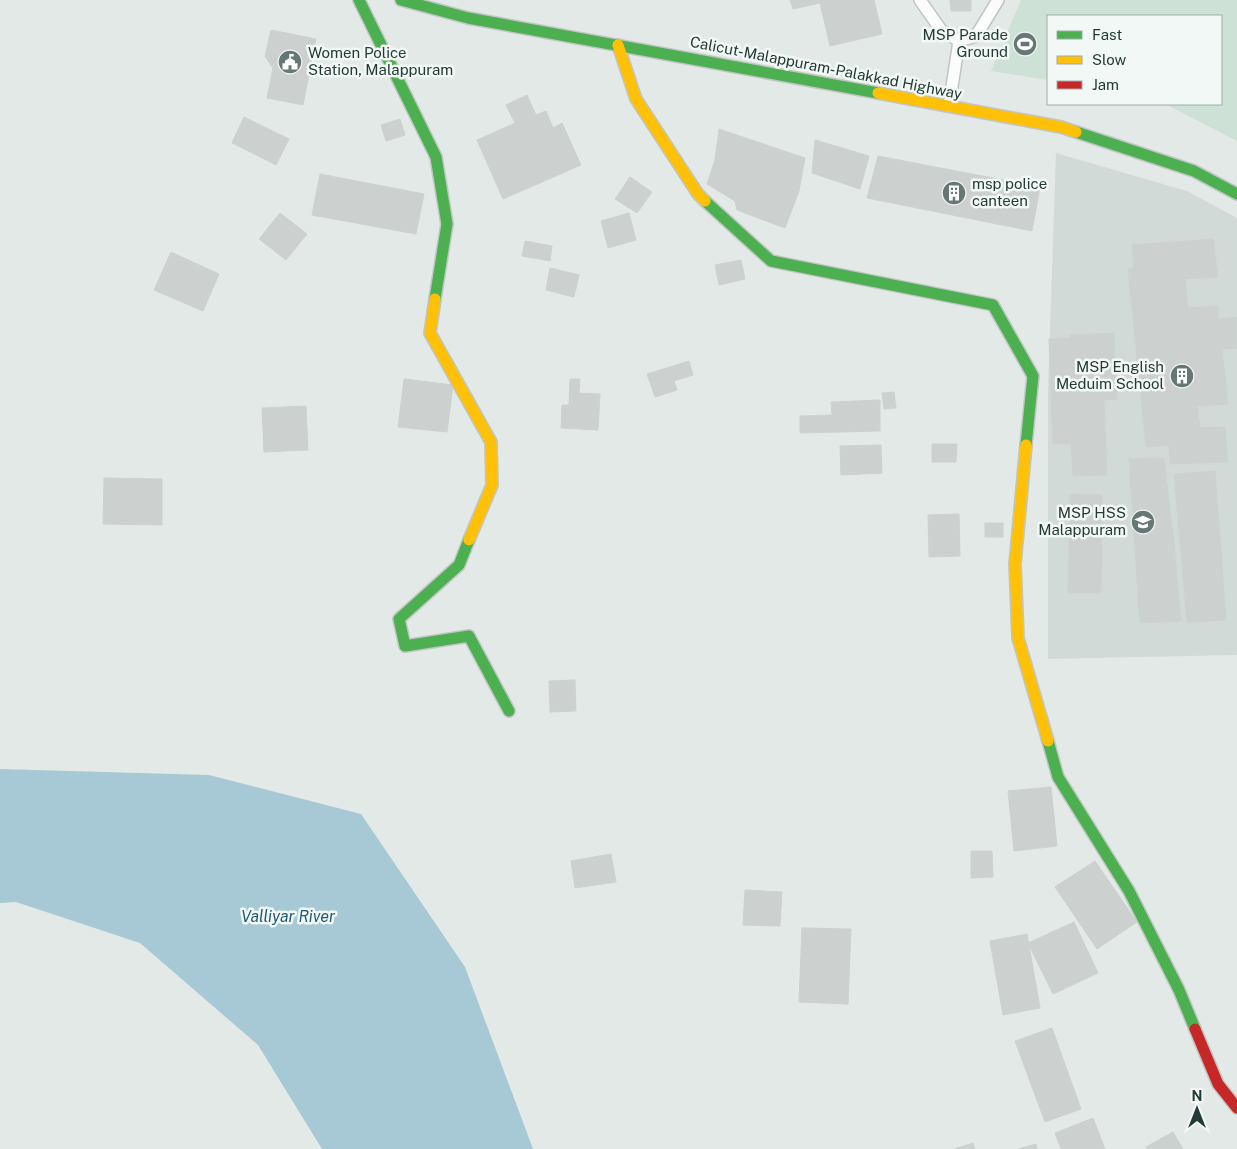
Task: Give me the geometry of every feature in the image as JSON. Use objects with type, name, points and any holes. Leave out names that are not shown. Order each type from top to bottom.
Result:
[{"type":"main road","points":[[359,0],[436,157],[446,224],[430,333],[491,442],[492,485],[459,565],[400,619],[405,646],[470,636],[509,711]]},
{"type":"main road","name":"Calicut-Malappuram-Palakkad Highway","points":[[410,1],[468,18],[1061,127],[1194,171],[1237,194]]},
{"type":"main road","points":[[618,45],[636,99],[698,194],[771,261],[993,305],[1034,376],[1015,564],[1018,638],[1058,777],[1129,891],[1179,990],[1218,1084],[1237,1108]]},
{"type":"lane","points":[[920,0],[941,30],[959,41],[976,36],[998,0]]},
{"type":"lane","points":[[949,106],[959,41]]},
{"type":"shaded area","name":"MSP HSS Malappuram","points":[[1056,153],[1187,191],[1237,218],[1237,655],[1048,659],[1048,388]]},
{"type":"green space","name":"MSP Parade Ground","points":[[1021,0],[1237,0],[1237,141],[1167,105],[1222,105],[1222,15],[1047,15],[1047,80],[991,71]]},
{"type":"water","name":"Valliyar River","points":[[0,769],[209,775],[361,814],[465,967],[533,1149],[322,1149],[258,1045],[140,943],[16,902],[0,903]]},
{"type":"building","points":[[790,0],[874,0],[882,34],[830,46],[820,3],[793,9]]},
{"type":"building","points":[[950,0],[971,0],[971,11],[951,11]]},
{"type":"building","name":"Women Police Station, Malappuram","points":[[271,30],[316,39],[303,105],[267,98],[273,68],[265,56]]},
{"type":"building","points":[[527,95],[536,115],[546,111],[553,128],[562,123],[581,165],[503,199],[477,140],[515,123],[506,105]]},
{"type":"building","points":[[244,117],[289,139],[276,165],[232,143]]},
{"type":"building","points":[[400,119],[405,135],[386,141],[381,125]]},
{"type":"building","points":[[719,129],[805,158],[799,191],[785,228],[737,210],[735,201],[707,184],[715,160]]},
{"type":"building","points":[[815,140],[869,156],[860,189],[812,173]]},
{"type":"building","name":"msp police canteen","points":[[878,156],[1040,187],[1032,231],[867,198]]},
{"type":"building","points":[[320,174],[424,194],[416,234],[312,215]]},
{"type":"building","points":[[630,177],[652,192],[637,213],[615,199]]},
{"type":"building","points":[[280,213],[307,234],[286,260],[259,239]]},
{"type":"building","points":[[629,213],[636,240],[608,248],[601,221]]},
{"type":"building","name":"MSP English Meduim School","points":[[1213,239],[1218,277],[1185,279],[1188,308],[1218,306],[1219,319],[1237,317],[1237,348],[1222,349],[1228,404],[1197,406],[1200,428],[1225,427],[1228,462],[1170,464],[1169,445],[1146,447],[1128,269],[1134,268],[1132,245]]},
{"type":"building","points":[[525,241],[552,246],[550,261],[522,256]]},
{"type":"building","points":[[171,252],[219,274],[203,311],[154,290]]},
{"type":"building","points":[[741,260],[745,279],[719,285],[715,265]]},
{"type":"building","points":[[550,268],[579,275],[574,297],[546,290]]},
{"type":"building","points":[[1114,333],[1117,399],[1104,400],[1107,475],[1073,476],[1071,444],[1053,444],[1049,339],[1070,338],[1070,335]]},
{"type":"building","points":[[689,361],[693,375],[674,381],[677,390],[655,397],[647,374]]},
{"type":"building","points":[[404,379],[453,385],[447,432],[398,427]]},
{"type":"building","points":[[570,379],[580,379],[579,393],[600,394],[598,430],[561,428],[562,405],[569,405]]},
{"type":"building","points":[[894,392],[896,408],[884,409],[882,393]]},
{"type":"building","points":[[880,400],[880,431],[800,433],[800,416],[832,415],[831,402]]},
{"type":"building","points":[[306,406],[308,450],[264,452],[262,408]]},
{"type":"building","points":[[932,444],[957,444],[956,462],[932,462]]},
{"type":"building","points":[[881,445],[882,473],[841,475],[840,446]]},
{"type":"building","points":[[1164,458],[1181,621],[1140,623],[1129,459]]},
{"type":"building","points":[[1215,471],[1226,620],[1187,622],[1174,474]]},
{"type":"building","points":[[104,478],[162,479],[162,525],[103,524]]},
{"type":"building","points":[[1070,494],[1102,495],[1101,593],[1068,593]]},
{"type":"building","points":[[959,514],[960,556],[929,557],[928,515]]},
{"type":"building","points":[[985,523],[1003,523],[1003,537],[985,537]]},
{"type":"building","points":[[575,680],[576,711],[550,712],[549,681]]},
{"type":"building","points":[[1051,787],[1057,846],[1014,851],[1008,791]]},
{"type":"building","points":[[971,851],[992,851],[993,877],[971,878]]},
{"type":"building","points":[[611,854],[616,882],[575,888],[571,861]]},
{"type":"building","points":[[1095,861],[1137,922],[1097,949],[1055,887]]},
{"type":"building","points":[[745,890],[782,892],[780,926],[743,925]]},
{"type":"building","points":[[1074,922],[1098,973],[1053,994],[1028,943]]},
{"type":"building","points":[[802,928],[851,929],[848,1004],[799,1002]]},
{"type":"building","points":[[1027,934],[1040,1008],[1003,1015],[990,941]]},
{"type":"building","points":[[1052,1028],[1081,1109],[1045,1122],[1015,1041]]},
{"type":"building","points":[[1093,1118],[1105,1149],[1061,1149],[1055,1133]]},
{"type":"building","points":[[1173,1132],[1183,1149],[1147,1149],[1146,1147]]},
{"type":"building","points":[[973,1143],[975,1149],[954,1149]]},
{"type":"building","points":[[1036,1144],[1037,1149],[1018,1149]]},
{"type":"traffic: fast","points":[[359,0],[436,157],[447,224],[435,299]]},
{"type":"traffic: fast","points":[[401,0],[468,18],[878,93]]},
{"type":"traffic: fast","points":[[1076,132],[1194,171],[1237,194]]},
{"type":"traffic: fast","points":[[705,201],[771,261],[993,305],[1033,376],[1026,445]]},
{"type":"traffic: fast","points":[[469,540],[459,565],[399,619],[405,646],[469,636],[509,711]]},
{"type":"traffic: fast","points":[[1048,741],[1058,777],[1129,891],[1179,990],[1195,1029]]},
{"type":"traffic: slow","points":[[618,45],[636,99],[698,194],[705,201]]},
{"type":"traffic: slow","points":[[878,93],[1061,127],[1076,132]]},
{"type":"traffic: slow","points":[[435,299],[430,333],[491,442],[492,485],[469,540]]},
{"type":"traffic: slow","points":[[1026,445],[1015,564],[1018,638],[1048,741]]},
{"type":"traffic: jam","points":[[1195,1029],[1218,1084],[1237,1108]]},
{"type":"place","name":"MSP Parade Ground","points":[[1025,44]]},
{"type":"place","name":"Women Police Station, Malappuram","points":[[290,62]]},
{"type":"place","name":"msp police canteen","points":[[954,193]]},
{"type":"place","name":"MSP English Meduim School","points":[[1182,376]]},
{"type":"place","name":"MSP HSS Malappuram","points":[[1143,522]]}]
